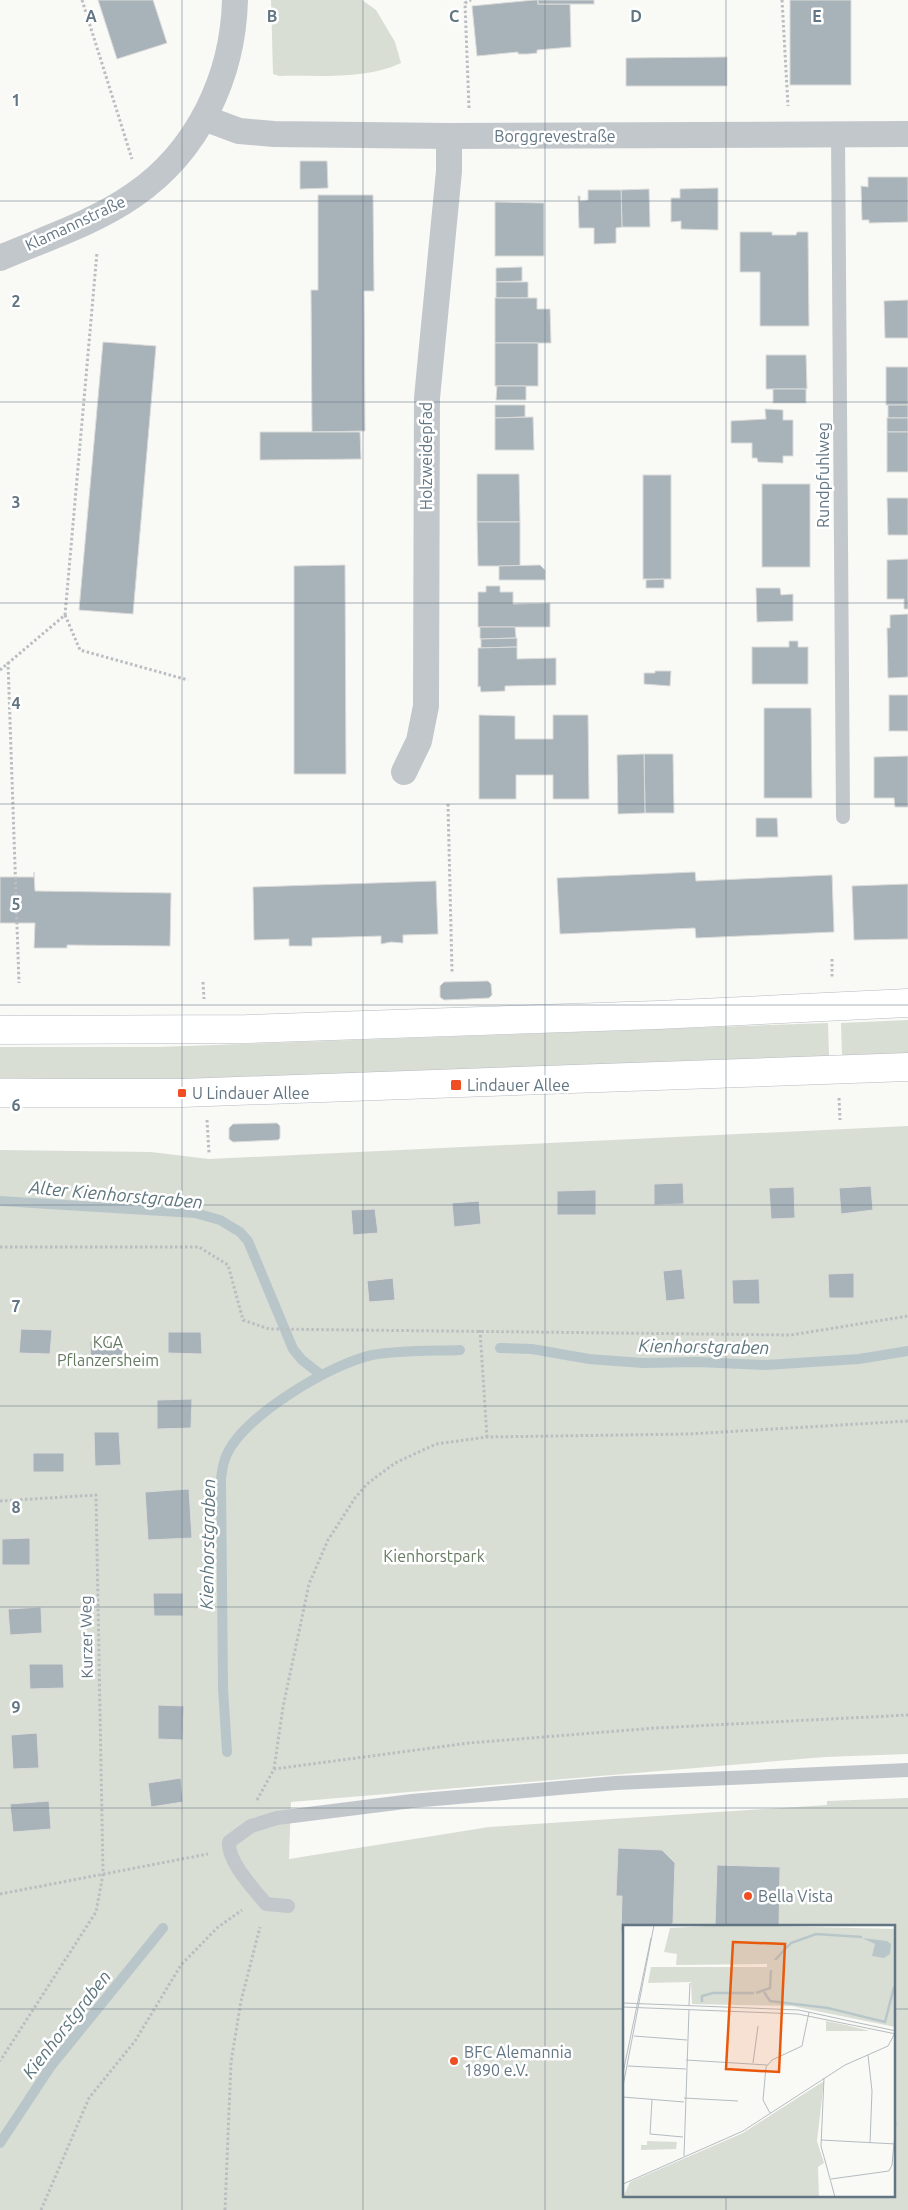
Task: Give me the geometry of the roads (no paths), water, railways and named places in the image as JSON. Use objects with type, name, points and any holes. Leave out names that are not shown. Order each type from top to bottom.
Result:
[{"type":"main road","points":[[0,1030],[239,1029],[668,1014],[908,1003]]},
{"type":"main road","points":[[0,1093],[102,1094],[260,1091],[908,1067]]},
{"type":"street","name":"Klamannstraße","points":[[0,258],[104,212],[133,196],[156,179],[186,145],[204,118],[221,81],[228,59],[234,24],[235,0]]},
{"type":"street","name":"Borggrevestraße","points":[[204,118],[239,131],[274,134],[449,136],[908,134]]},
{"type":"street","name":"Holzweidepfad","points":[[404,772],[419,741],[426,706],[426,398],[449,171],[449,136]]},
{"type":"lane","name":"Rundpfuhlweg","points":[[838,134],[843,816]]},
{"type":"lane","points":[[288,1906],[263,1901],[234,1862],[228,1850],[229,1842],[250,1826],[277,1818],[412,1801],[616,1783],[908,1770]]},
{"type":"waterway","name":"Alter Kienhorstgraben","points":[[0,1201],[195,1213],[220,1220],[240,1232],[248,1241],[293,1349],[302,1360],[320,1374]]},
{"type":"waterway","name":"Kienhorstgraben","points":[[500,1348],[532,1349],[589,1359],[643,1363],[697,1362],[766,1365],[859,1359],[908,1351]]},
{"type":"waterway","name":"Kienhorstgraben","points":[[227,1752],[223,1688],[221,1479],[227,1454],[251,1423],[270,1408],[313,1380],[355,1360],[383,1353],[460,1350]]},
{"type":"waterway","name":"Kienhorstgraben","points":[[0,2143],[51,2066],[163,1928]]},
{"type":"place","name":"Lindauer Allee","points":[[456,1085]]},
{"type":"place","name":"U Lindauer Allee","points":[[182,1093]]},
{"type":"place","name":"Bella Vista","points":[[748,1896]]},
{"type":"place","name":"BFC Alemannia 1890 e.V.","points":[[454,2061]]},
{"type":"park label","name":"KGA Pflanzersheim","points":[[108,1351]]},
{"type":"park label","name":"Kienhorstpark","points":[[434,1556]]}]
